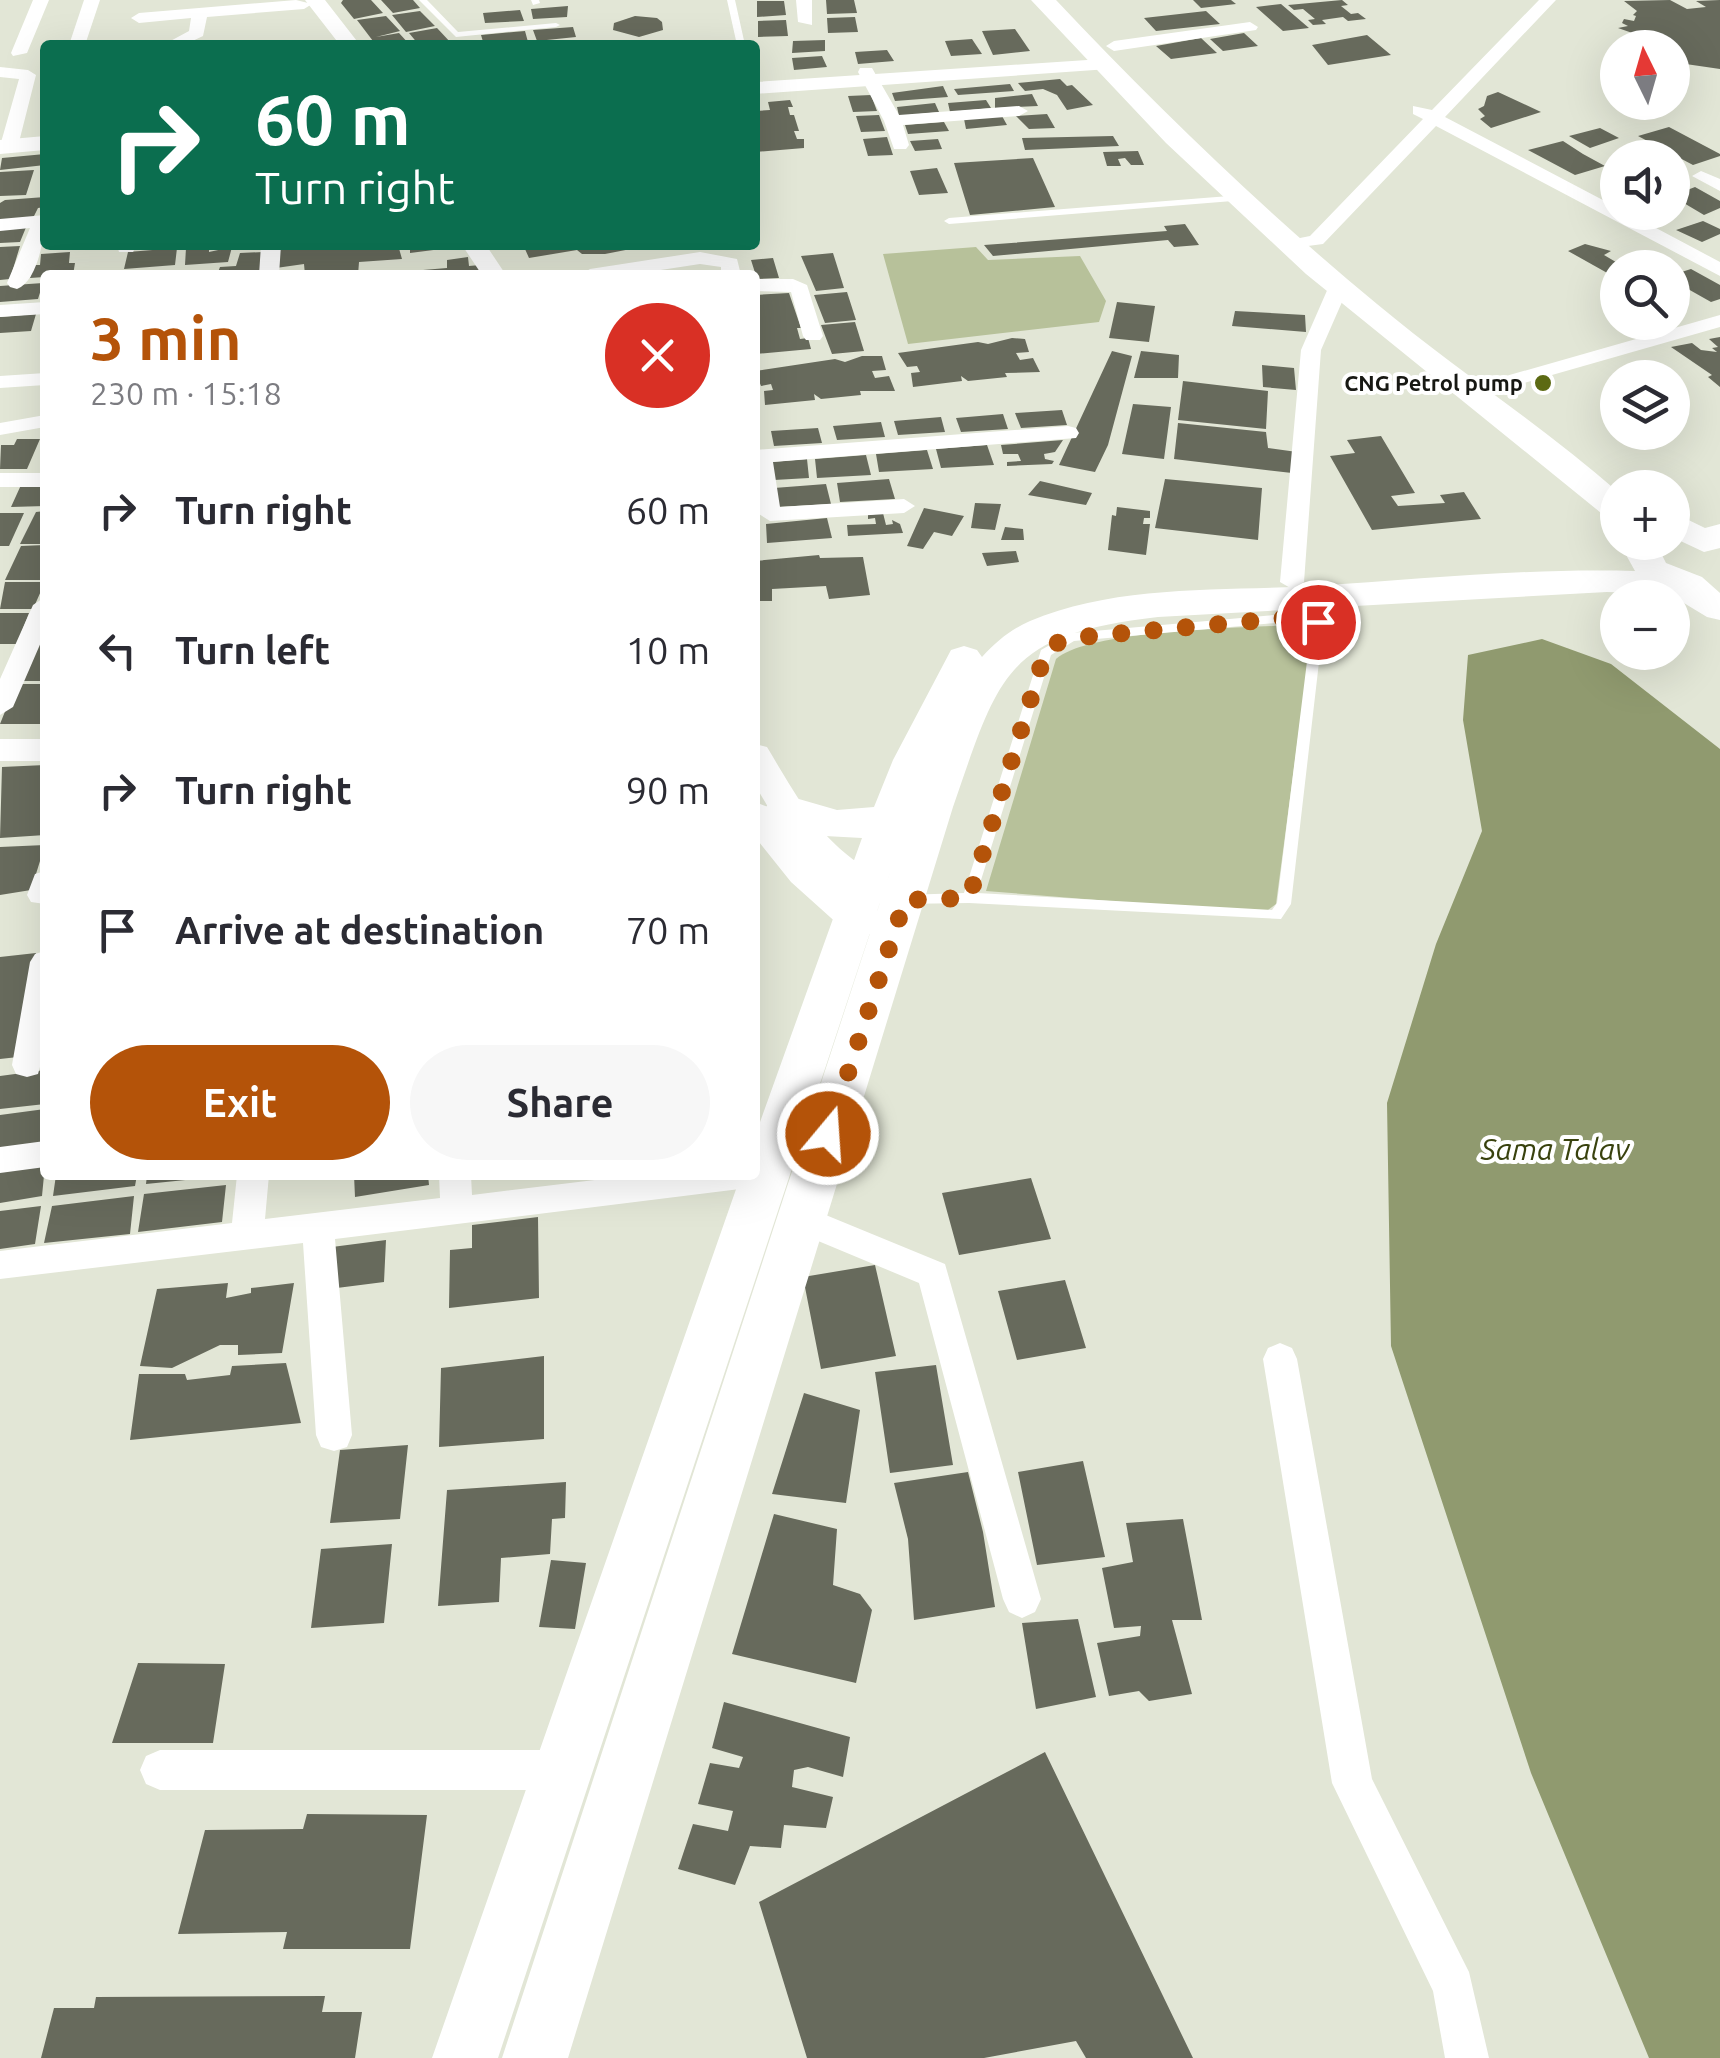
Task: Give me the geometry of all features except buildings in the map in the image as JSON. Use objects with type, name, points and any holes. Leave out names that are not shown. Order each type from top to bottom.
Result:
[{"type":"main road","points":[[1042,0],[1297,235],[1339,286],[1412,350],[1600,496]]},
{"type":"main road","points":[[1070,0],[1104,56],[1242,198],[1297,235],[1601,470]]},
{"type":"main road","points":[[535,2058],[816,1168],[880,908],[890,818],[960,664],[977,640],[999,623],[1030,610],[1109,592],[1528,567],[1600,559]]},
{"type":"main road","points":[[760,1165],[988,673],[1008,649],[1038,630],[1073,619],[1158,607],[1540,583],[1636,560]]},
{"type":"main road","points":[[1689,560],[1720,610]]},
{"type":"main road","points":[[770,812],[843,828],[890,818]]},
{"type":"main road","points":[[465,2058],[566,1770],[754,1180]]},
{"type":"street","points":[[20,53],[41,0]]},
{"type":"street","points":[[79,40],[92,0]]},
{"type":"street","points":[[804,0],[806,22]]},
{"type":"street","points":[[1340,187],[1426,114],[1528,0]]},
{"type":"street","points":[[1297,235],[1548,0]]},
{"type":"street","points":[[140,18],[307,1]]},
{"type":"street","points":[[307,1],[330,40]]},
{"type":"street","points":[[307,1],[345,40]]},
{"type":"street","points":[[182,40],[197,33],[199,14]]},
{"type":"street","points":[[760,84],[1104,56],[1250,27]]},
{"type":"street","points":[[0,72],[28,75],[6,142]]},
{"type":"street","points":[[868,76],[893,120],[900,145]]},
{"type":"street","points":[[893,120],[1020,111]]},
{"type":"street","points":[[1426,114],[1720,270]]},
{"type":"street","points":[[6,142],[40,135]]},
{"type":"street","points":[[6,142],[40,143]]},
{"type":"street","points":[[1701,176],[1720,186]]},
{"type":"street","points":[[0,225],[40,222]]},
{"type":"street","points":[[17,282],[40,229]]},
{"type":"street","points":[[622,270],[700,258],[730,263],[731,270]]},
{"type":"street","points":[[760,285],[793,285],[800,290],[813,336]]},
{"type":"street","points":[[1292,582],[1311,350],[1339,286]]},
{"type":"street","points":[[0,311],[40,308]]},
{"type":"street","points":[[1492,386],[1720,322]]},
{"type":"street","points":[[0,382],[40,379]]},
{"type":"street","points":[[0,429],[40,422]]},
{"type":"street","points":[[760,456],[1068,433]]},
{"type":"street","points":[[760,466],[770,514],[904,506]]},
{"type":"street","points":[[0,480],[40,480]]},
{"type":"street","points":[[0,707],[40,616]]},
{"type":"street","points":[[0,750],[40,750]]},
{"type":"street","points":[[760,774],[770,812],[803,873],[880,908]]},
{"type":"street","points":[[24,1065],[40,987]]},
{"type":"street","points":[[0,1160],[40,1155]]},
{"type":"street","points":[[760,1174],[816,1168]]},
{"type":"street","points":[[247,1238],[253,1180]]},
{"type":"street","points":[[0,1265],[318,1230],[456,1192],[656,1180]]},
{"type":"street","points":[[799,1218],[933,1274],[1022,1600]]},
{"type":"street","points":[[318,1230],[334,1435]]},
{"type":"street","points":[[1280,1360],[1352,1783],[1454,1987],[1466,2058]]},
{"type":"street","points":[[160,1770],[566,1770]]},
{"type":"lane","points":[[422,0],[456,35],[556,25]]},
{"type":"lane","points":[[731,0],[740,40]]},
{"type":"lane","points":[[949,222],[1242,198]]},
{"type":"lane","points":[[880,908],[969,898],[1276,915],[1284,904],[1318,618],[1071,638],[1051,646],[1045,653],[969,898]]},
{"type":"shaded area","points":[[976,247],[988,260],[1080,256],[1106,301],[1099,322],[908,344],[883,254]]},
{"type":"shaded area","points":[[1313,624],[1276,904],[1268,910],[1246,912],[986,891],[1056,659],[1075,649],[1139,635]]},
{"type":"water","name":"Sama Talav","points":[[1542,639],[1600,660],[1600,670],[1619,670],[1720,749],[1720,2058],[1649,2058],[1531,1773],[1391,1346],[1387,1103],[1436,944],[1482,831],[1463,720],[1468,655]]},
{"type":"place","name":"CNG Petrol pump","points":[[1543,383]]},
{"type":"route","points":[[828,1134],[905,900],[969,898],[1045,653],[1051,646],[1071,638],[1268,619],[1313,616],[1318,622]]}]
